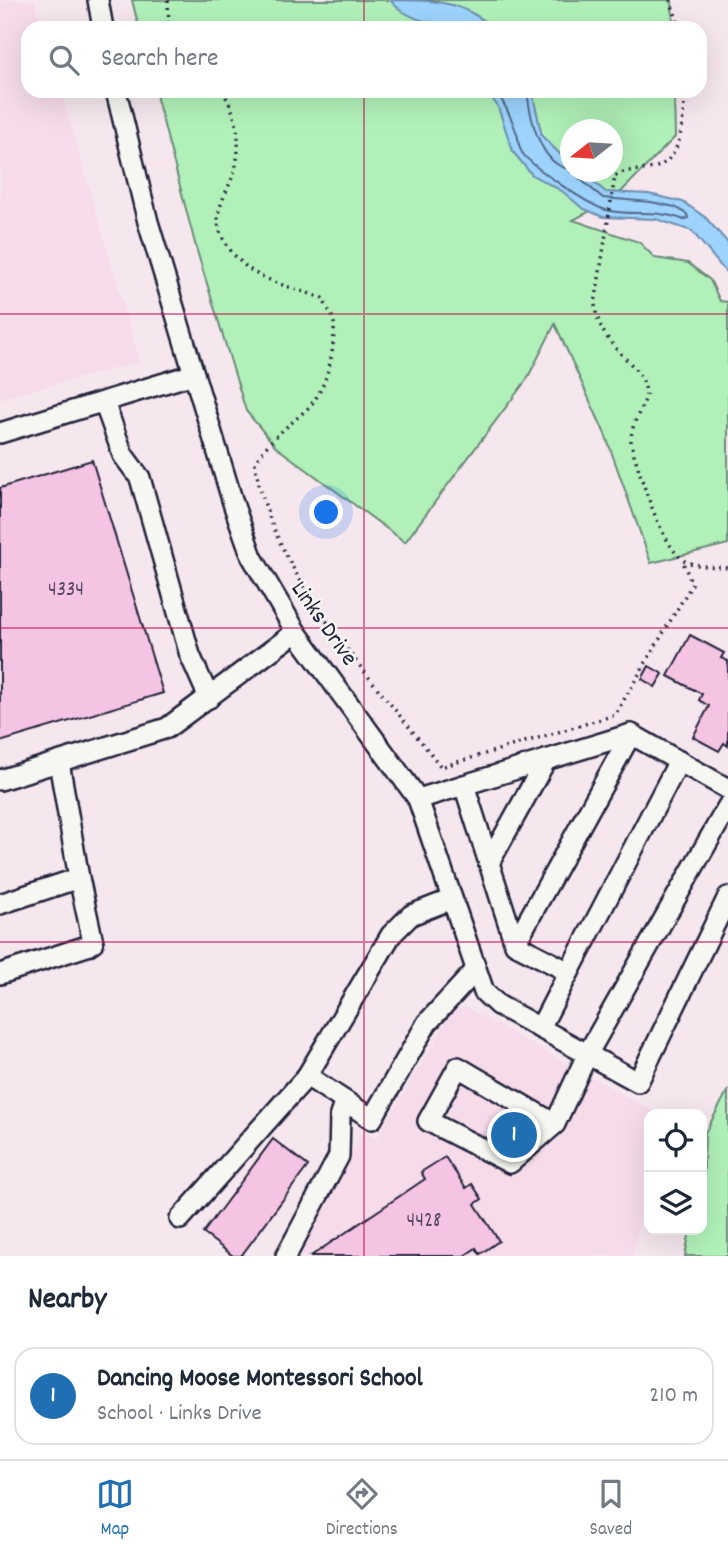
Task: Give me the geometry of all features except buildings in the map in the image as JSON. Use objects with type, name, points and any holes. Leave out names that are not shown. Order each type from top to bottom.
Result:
[{"type":"street","points":[[98,0],[102,21]]},
{"type":"street","name":"Links Drive","points":[[118,98],[148,222],[242,532],[264,582],[296,632],[418,799],[484,992],[491,1000],[638,1082],[728,897]]},
{"type":"street","points":[[0,433],[194,374]]},
{"type":"street","points":[[104,402],[123,455],[140,478],[190,655],[209,698]]},
{"type":"street","points":[[0,780],[167,728],[296,632]]},
{"type":"street","points":[[418,799],[631,734],[728,789]]},
{"type":"street","points":[[515,944],[631,734]]},
{"type":"street","points":[[489,863],[546,760]]},
{"type":"street","points":[[540,1028],[679,761]]},
{"type":"street","points":[[0,974],[88,946],[93,942],[59,762]]},
{"type":"street","points":[[464,785],[515,944],[569,972]]},
{"type":"street","points":[[555,1124],[458,1068],[428,1121],[510,1163],[555,1124],[588,1054],[728,806]]},
{"type":"street","points":[[0,904],[79,878]]},
{"type":"street","points":[[180,1219],[307,1076],[391,934],[411,915],[452,899]]},
{"type":"street","points":[[307,1076],[372,1119],[427,1023],[475,971]]},
{"type":"street","points":[[286,1256],[339,1156],[340,1115],[345,1101]]},
{"type":"path","points":[[168,0],[169,21]]},
{"type":"path","points":[[670,0],[678,21]]},
{"type":"path","points":[[227,98],[231,104],[237,141],[233,176],[218,221],[223,238],[237,257],[255,274],[322,298],[334,320],[327,373],[320,393],[307,409],[264,447],[255,464],[262,496],[289,563],[310,597],[441,767],[615,715],[692,584],[682,560],[669,544],[656,514],[631,443],[630,428],[647,397],[646,389],[640,376],[614,350],[597,323],[595,304],[615,176],[625,170],[654,168],[669,159],[678,145],[684,98]]},
{"type":"path","points":[[682,560],[696,565],[728,568]]},
{"type":"shaded area","points":[[0,0],[34,0],[40,21],[21,21],[21,98],[63,98],[140,362],[0,399]]},
{"type":"shaded area","points":[[465,1007],[650,1109],[644,1109],[644,1206],[633,1256],[297,1256],[363,1131],[376,1139],[455,1009]]},
{"type":"green space","points":[[132,0],[672,0],[673,21],[137,21]]},
{"type":"green space","points":[[157,98],[674,98],[675,137],[615,198],[573,220],[639,242],[655,258],[688,263],[710,280],[720,301],[728,302],[728,544],[651,563],[605,434],[555,324],[527,379],[405,542],[276,447],[246,411],[197,251]]},
{"type":"green space","points":[[728,1090],[728,1256],[685,1256],[689,1235],[707,1235],[707,1129]]},
{"type":"water","points":[[390,0],[433,1],[458,7],[484,21],[423,21],[399,9]]},
{"type":"water","points":[[492,98],[534,98],[542,136],[560,154],[560,182],[594,182],[606,192],[649,194],[683,202],[705,217],[728,243],[728,275],[692,231],[656,219],[603,217],[582,208],[562,191],[532,175],[513,152],[498,107]]},
{"type":"place","name":"Dancing Moose Montessori School","points":[[514,1135]]}]
